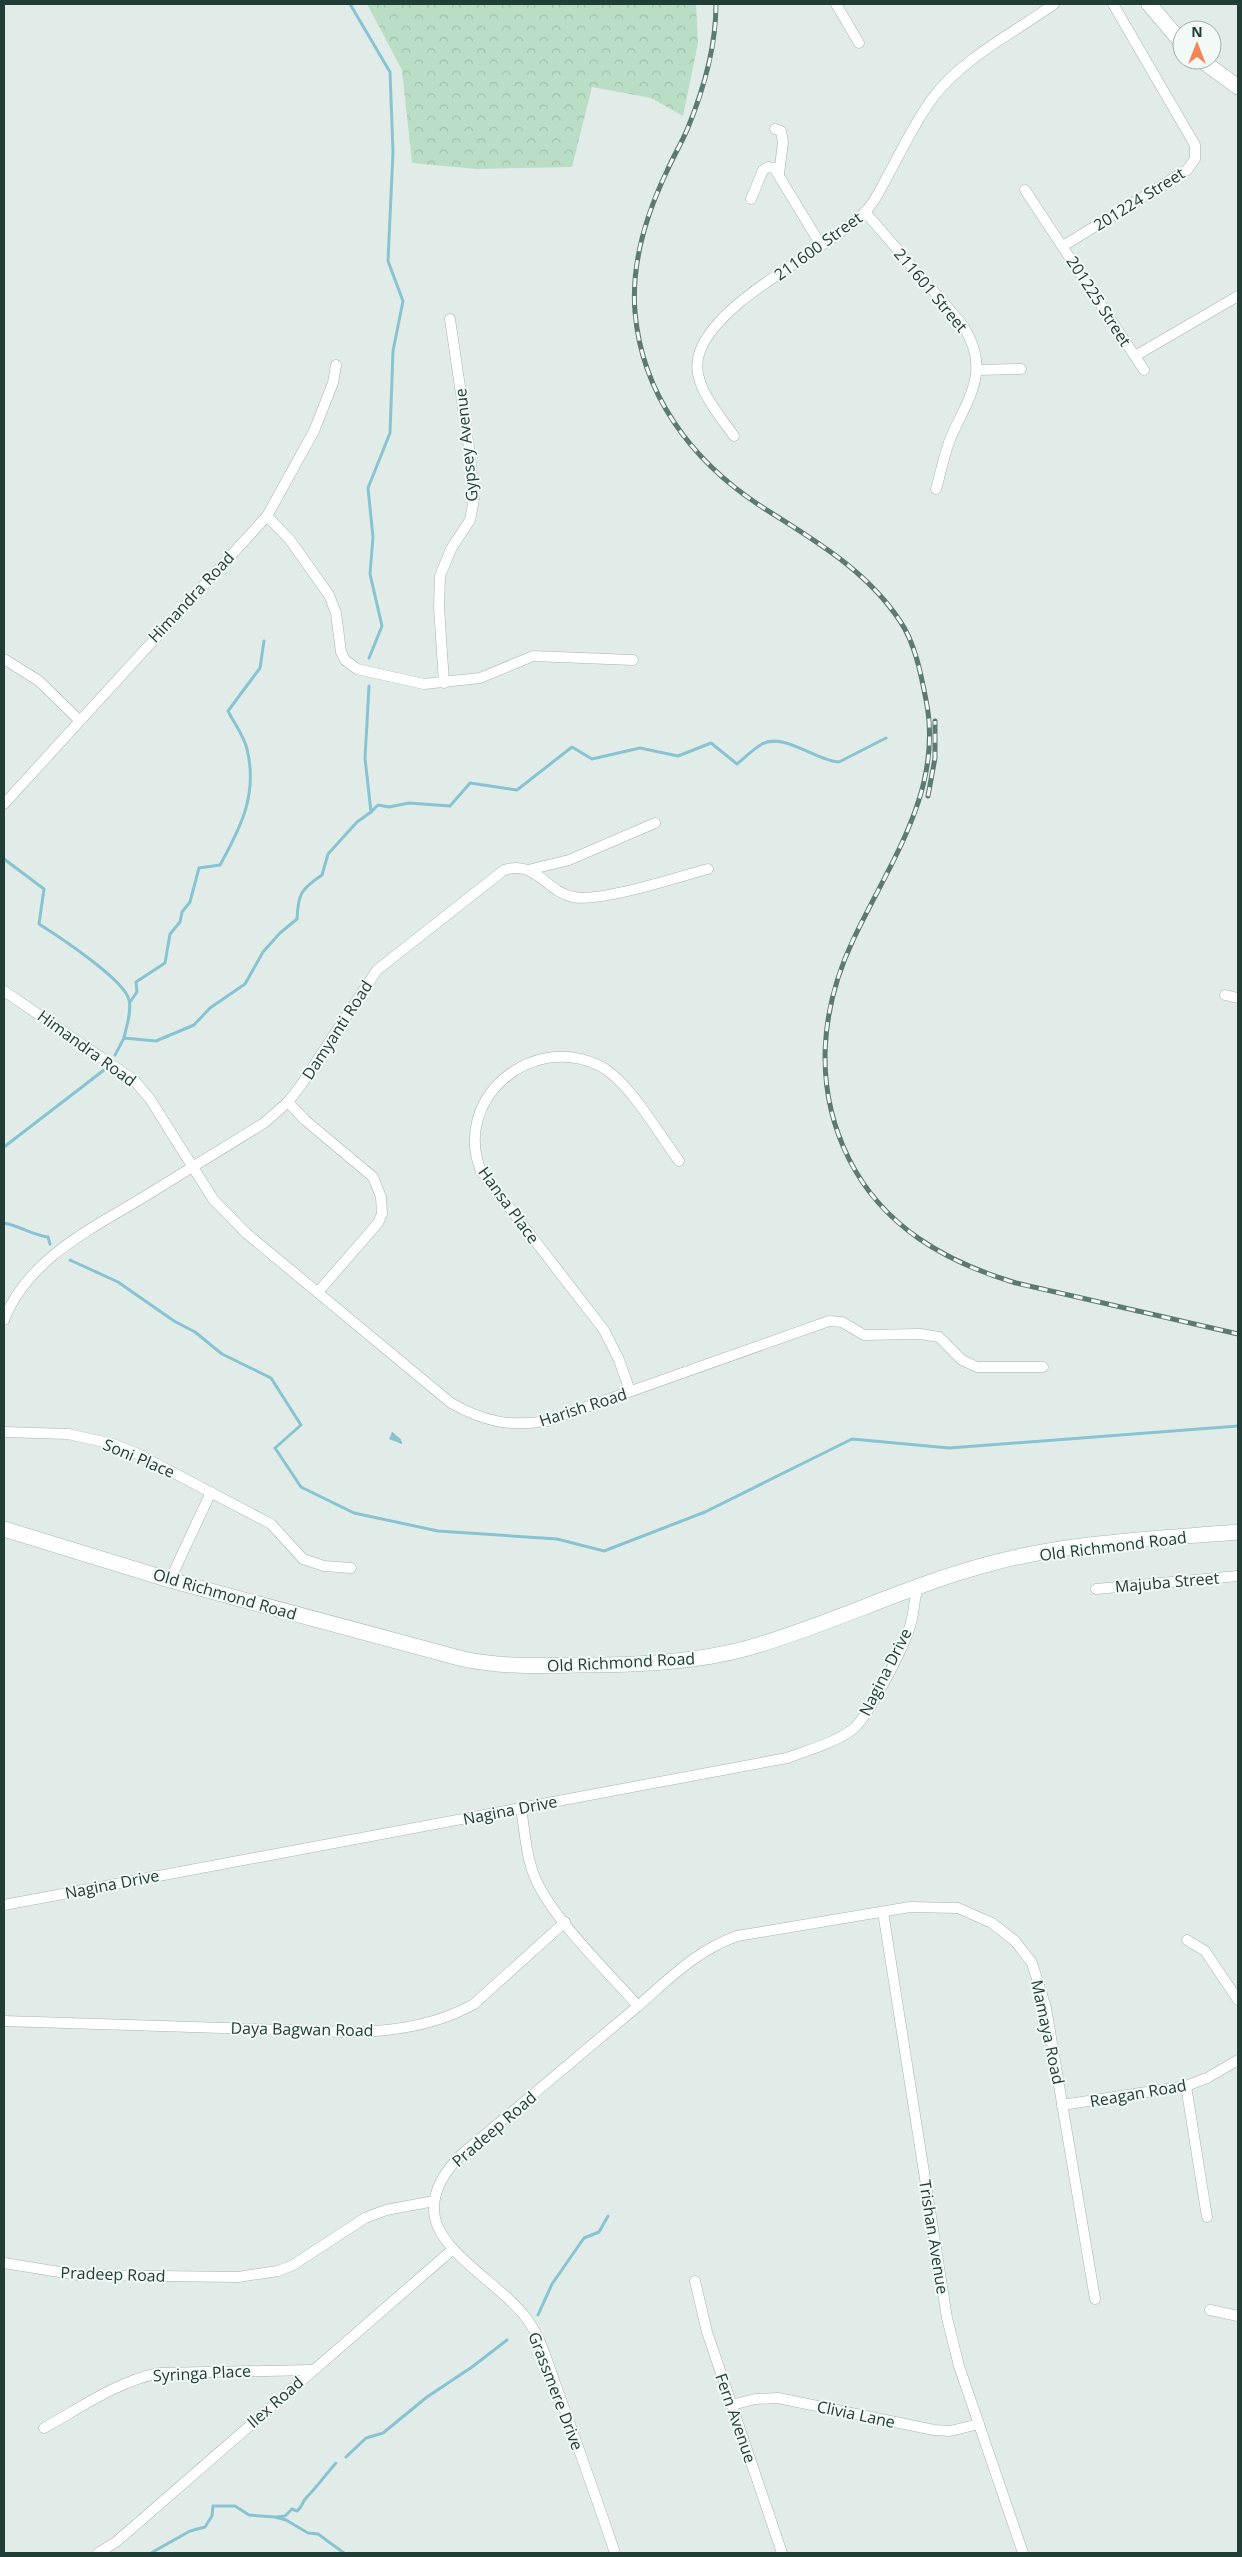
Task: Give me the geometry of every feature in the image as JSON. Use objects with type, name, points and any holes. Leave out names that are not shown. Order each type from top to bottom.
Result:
[{"type":"street","points":[[836,4],[859,43]]},
{"type":"street","name":"211600 Street","points":[[734,436],[701,384],[698,368],[700,350],[712,331],[735,306],[865,212],[896,162],[912,129],[940,88],[971,62],[1054,4]]},
{"type":"street","name":"201224 Street","points":[[1063,246],[1187,170],[1195,159],[1195,145],[1113,4]]},
{"type":"street","points":[[1148,4],[1172,32]]},
{"type":"street","points":[[1214,70],[1238,87]]},
{"type":"street","points":[[776,128],[780,130],[783,142],[779,174]]},
{"type":"street","points":[[751,199],[765,168],[774,168],[821,245]]},
{"type":"street","points":[[1025,190],[1063,246]]},
{"type":"street","name":"211601 Street","points":[[865,212],[961,323],[972,343],[978,370],[974,387],[950,439],[936,489]]},
{"type":"street","name":"201225 Street","points":[[1063,246],[1144,370]]},
{"type":"street","name":"201225 Street","points":[[1136,356],[1238,296]]},
{"type":"street","name":"Gypsey Avenue","points":[[444,683],[439,607],[440,576],[451,549],[470,520],[474,499],[470,455],[450,319]]},
{"type":"street","name":"Himandra Road","points":[[4,804],[267,516],[314,431],[333,383],[336,365]]},
{"type":"street","points":[[978,370],[1021,369]]},
{"type":"street","points":[[267,516],[290,540],[329,595],[336,612],[341,652],[350,664],[364,672],[424,684],[480,678],[533,656],[633,660]]},
{"type":"street","points":[[4,659],[39,681],[79,720]]},
{"type":"street","name":"Damyanti Road","points":[[4,1320],[16,1295],[44,1262],[97,1226],[264,1123],[288,1102],[377,970],[504,870],[513,868],[528,870],[569,860],[655,823]]},
{"type":"street","points":[[528,870],[558,892],[586,899],[708,870]]},
{"type":"street","name":"Himandra Road","points":[[4,991],[134,1080],[150,1099],[192,1168]]},
{"type":"street","points":[[1225,995],[1238,998]]},
{"type":"street","name":"Hansa Place","points":[[630,1391],[620,1360],[604,1330],[481,1170],[476,1152],[478,1115],[492,1090],[513,1070],[540,1059],[570,1057],[600,1066],[621,1082],[679,1161]]},
{"type":"street","points":[[288,1102],[305,1120],[373,1177],[381,1197],[382,1214],[378,1223],[318,1292]]},
{"type":"street","name":"Harish Road","points":[[192,1168],[213,1199],[246,1233],[451,1403],[494,1421],[524,1424],[547,1421],[829,1321],[837,1320],[864,1335],[920,1334],[938,1337],[962,1360],[977,1367],[1043,1367]]},
{"type":"street","name":"Soni Place","points":[[4,1432],[68,1434],[113,1444],[136,1453],[272,1524],[303,1559],[324,1566],[351,1568]]},
{"type":"street","points":[[170,1580],[211,1492]]},
{"type":"street","name":"Old Richmond Road","points":[[4,1529],[170,1580],[463,1660],[492,1665],[529,1666],[600,1665],[709,1657],[797,1632],[919,1585],[986,1564],[1088,1545],[1238,1532]]},
{"type":"street","name":"Majuba Street","points":[[1096,1589],[1238,1576]]},
{"type":"street","name":"Nagina Drive","points":[[4,1905],[778,1760],[809,1750],[852,1729],[872,1704],[910,1627],[913,1604],[919,1585]]},
{"type":"street","points":[[521,1808],[530,1863],[536,1879],[564,1922],[638,2006]]},
{"type":"street","name":"Mamaya Road","points":[[638,2006],[696,1956],[716,1944],[760,1931],[910,1907],[940,1906],[958,1908],[992,1923],[1015,1941],[1027,1955],[1038,1977],[1046,2008],[1095,2298]]},
{"type":"street","name":"Trishan Avenue","points":[[883,1912],[947,2318],[959,2366],[1023,2553]]},
{"type":"street","name":"Daya Bagwan Road","points":[[4,2021],[313,2032],[386,2030],[461,2012],[474,2004],[564,1922]]},
{"type":"street","points":[[1187,1940],[1205,1951],[1238,2000]]},
{"type":"street","name":"Pradeep Road","points":[[4,2263],[78,2275],[238,2277],[258,2275],[293,2265],[366,2218],[386,2210],[434,2201],[447,2169],[638,2006]]},
{"type":"street","name":"Reagan Road","points":[[1062,2105],[1186,2086],[1207,2078],[1238,2060]]},
{"type":"street","points":[[1186,2086],[1207,2217]]},
{"type":"street","name":"Grassmere Drive","points":[[434,2201],[438,2228],[452,2250],[506,2294],[525,2315],[536,2334],[572,2426],[615,2553]]},
{"type":"street","name":"Ilex Road","points":[[98,2553],[116,2542],[452,2250]]},
{"type":"street","name":"Fern Avenue","points":[[695,2282],[707,2332],[782,2553]]},
{"type":"street","points":[[1210,2310],[1238,2316]]},
{"type":"street","name":"Syringa Place","points":[[44,2428],[86,2404],[144,2376],[158,2373],[312,2370]]},
{"type":"street","name":"Clivia Lane","points":[[732,2405],[755,2399],[778,2398],[934,2430],[950,2430],[980,2424]]},
{"type":"green space","points":[[367,4],[696,4],[698,43],[683,116],[651,98],[592,87],[572,167],[476,169],[412,163],[402,70]]},
{"type":"water","points":[[392,1432],[401,1439],[402,1444],[389,1439]]},
{"type":"waterway","points":[[350,4],[390,72],[393,152],[388,261],[403,301],[393,351],[390,433],[368,488],[373,537],[370,574],[382,626],[369,658]]},
{"type":"waterway","points":[[130,1002],[137,992],[136,982],[165,963],[170,934],[180,922],[182,912],[190,902],[199,868],[220,865],[235,837],[246,810],[249,795],[250,765],[246,744],[228,711],[260,668],[264,641]]},
{"type":"waterway","points":[[115,1055],[124,1038],[156,1041],[194,1025],[210,1008],[245,984],[263,952],[280,933],[297,919],[298,904],[302,893],[309,884],[322,875],[328,854],[357,822],[371,812],[365,758],[369,686]]},
{"type":"waterway","points":[[371,812],[378,805],[389,807],[409,803],[450,806],[470,783],[517,790],[572,747],[592,759],[640,748],[678,756],[711,743],[737,764],[755,748],[770,741],[790,744],[821,757],[839,762],[886,738]]},
{"type":"waterway","points":[[4,859],[44,889],[39,924],[90,959],[125,991],[130,1009],[124,1038]]},
{"type":"waterway","points":[[4,1147],[104,1070]]},
{"type":"waterway","points":[[4,1223],[48,1237],[50,1244]]},
{"type":"waterway","points":[[70,1260],[118,1282],[174,1321],[195,1332],[222,1354],[271,1378],[301,1425],[275,1448],[301,1487],[354,1513],[438,1531],[557,1539],[604,1551],[705,1512],[852,1439],[949,1448],[1238,1426]]},
{"type":"waterway","points":[[538,2315],[552,2284],[584,2238],[599,2232],[608,2216]]},
{"type":"waterway","points":[[346,2457],[366,2438],[383,2433],[427,2397],[472,2367],[507,2340]]},
{"type":"waterway","points":[[277,2517],[285,2516],[292,2509],[299,2510],[336,2463]]},
{"type":"waterway","points":[[151,2553],[190,2531],[205,2527],[212,2516],[213,2506],[235,2506],[249,2515],[286,2520],[308,2533],[318,2534],[344,2553]]},
{"type":"railway","points":[[716,4],[714,36],[704,84],[687,130],[659,188],[647,222],[638,257],[635,275],[635,312],[640,342],[648,370],[659,397],[674,422],[692,446],[712,467],[734,487],[759,505],[836,556],[870,585],[886,602],[900,621],[914,649],[926,700],[930,733],[927,764],[921,794],[910,824],[854,938],[834,992],[825,1048],[826,1076],[837,1132],[849,1159],[863,1183],[880,1204],[898,1223],[919,1239],[941,1252],[965,1264],[1016,1283],[1238,1334]]},
{"type":"railway","points":[[928,796],[935,758],[935,721]]}]
